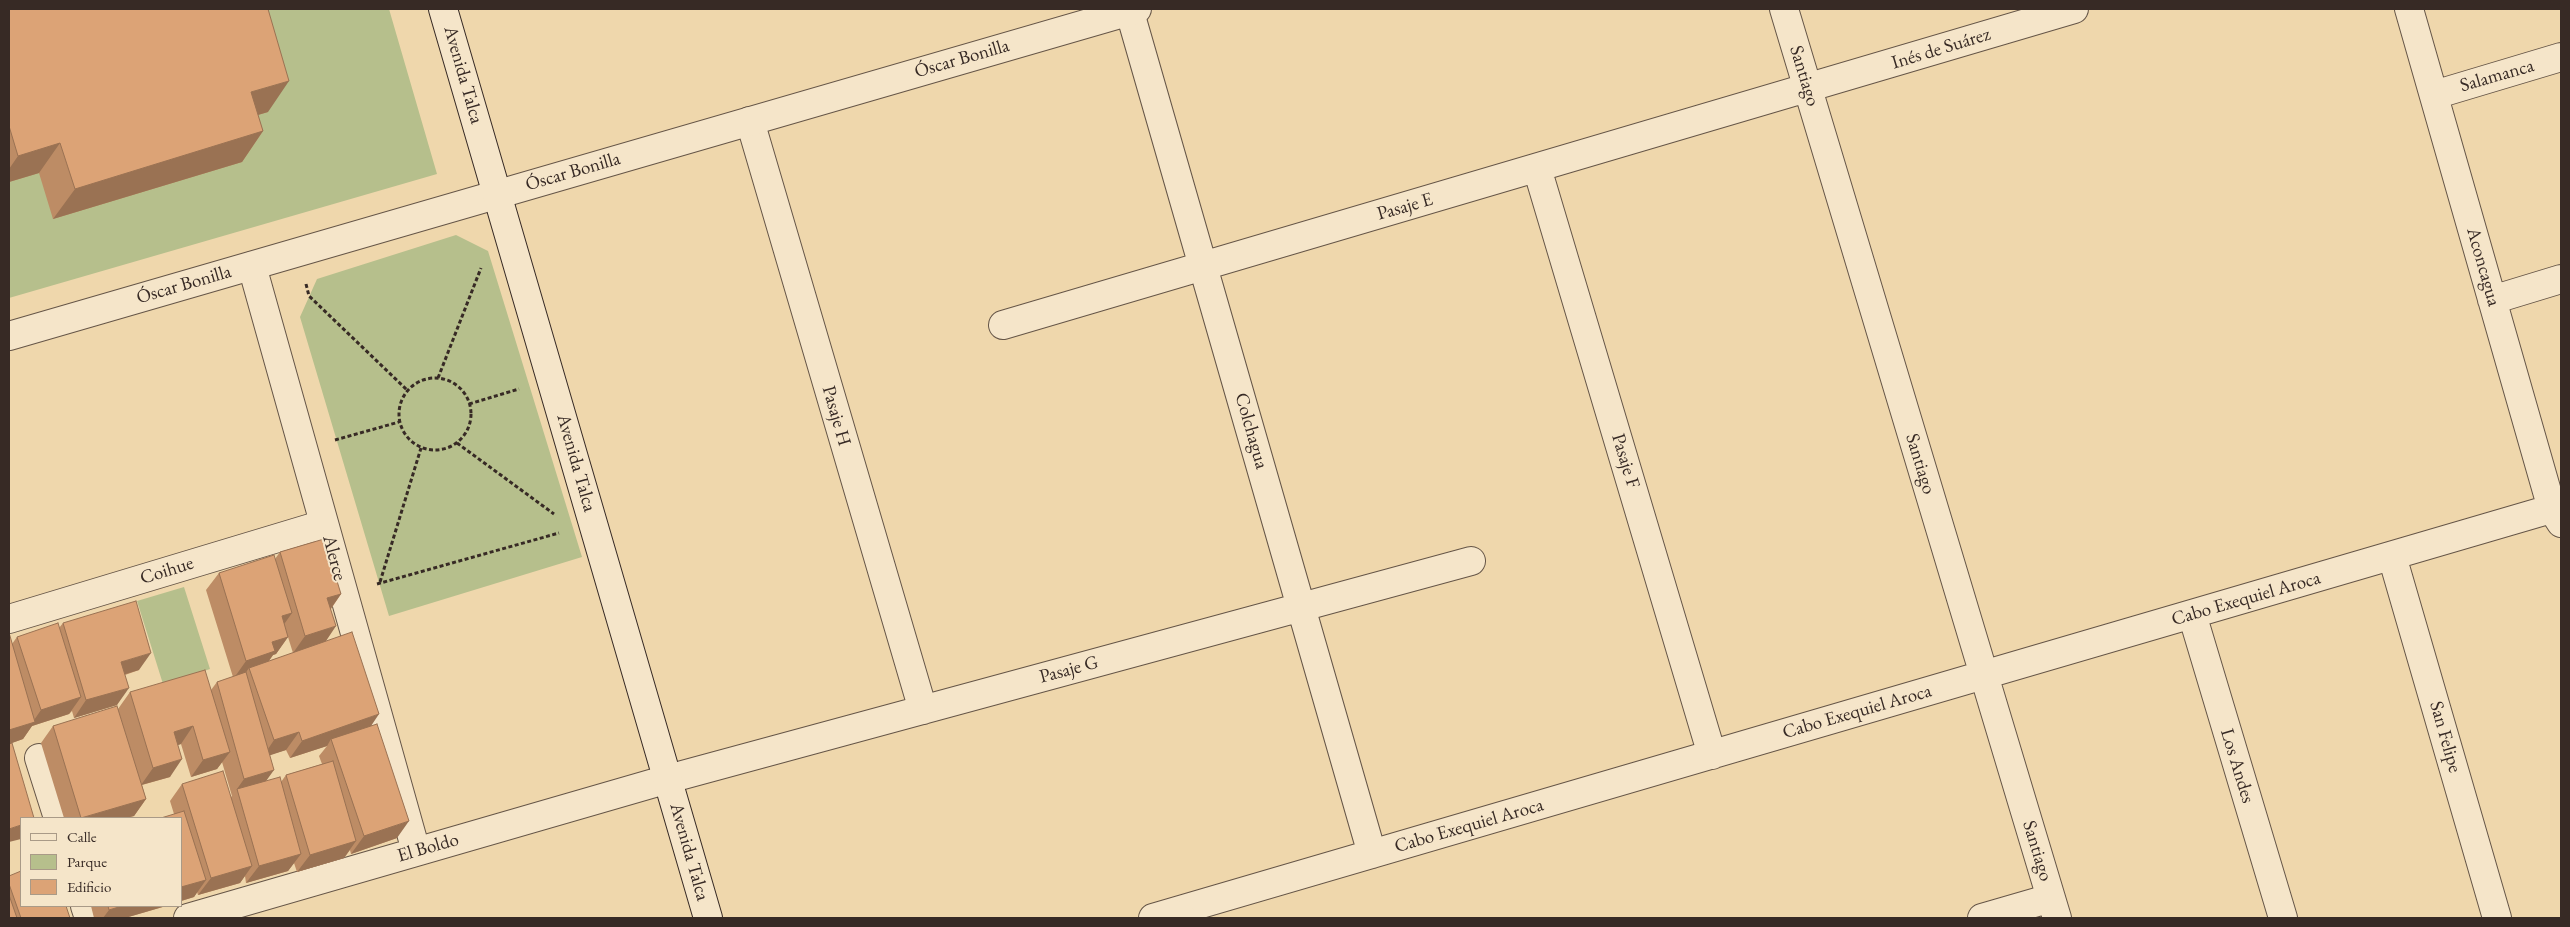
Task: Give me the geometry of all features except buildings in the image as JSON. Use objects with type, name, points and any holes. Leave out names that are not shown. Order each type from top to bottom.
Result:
[{"type":"street","name":"Avenida Talca","points":[[443,9],[708,918]]},
{"type":"street","name":"Óscar Bonilla","points":[[9,336],[1132,9]]},
{"type":"street","name":"Colchagua","points":[[1132,9],[1372,854]]},
{"type":"street","name":"Santiago","points":[[1784,9],[2054,908]]},
{"type":"street","name":"Inés de Suárez","points":[[1807,89],[2074,9]]},
{"type":"street","name":"Aconcagua","points":[[2409,9],[2492,300],[2558,513]]},
{"type":"street","name":"Salamanca","points":[[2434,95],[2561,57]]},
{"type":"street","name":"Pasaje E","points":[[1003,325],[1807,89]]},
{"type":"street","name":"Pasaje H","points":[[750,121],[923,710]]},
{"type":"street","name":"Pasaje F","points":[[1538,168],[1712,755]]},
{"type":"street","name":"Alerce","points":[[252,266],[416,851]]},
{"type":"street","points":[[2492,300],[2561,279]]},
{"type":"street","name":"Cabo Exequiel Aroca","points":[[1169,916],[1372,854],[2192,614],[2392,556],[2558,513]]},
{"type":"street","name":"Coihue","points":[[9,619],[324,524]]},
{"type":"street","name":"San Felipe","points":[[2392,556],[2497,918]]},
{"type":"street","name":"Pasaje G","points":[[668,779],[1470,561]]},
{"type":"street","name":"Los Andes","points":[[2192,614],[2283,918]]},
{"type":"street","points":[[39,758],[58,817]]},
{"type":"street","name":"El Boldo","points":[[188,918],[668,779]]},
{"type":"street","points":[[1982,918],[2054,908]]},
{"type":"path","points":[[438,378],[488,251],[509,235]]},
{"type":"path","points":[[297,252],[309,296],[407,390]]},
{"type":"path","points":[[427,378],[438,378],[449,381],[460,388],[471,410],[470,422],[465,434],[457,443],[446,449],[433,450],[421,448],[404,433],[399,422],[401,400],[407,390],[427,378]]},
{"type":"path","points":[[469,404],[551,380]]},
{"type":"path","points":[[304,450],[399,422]]},
{"type":"path","points":[[457,443],[559,518]]},
{"type":"path","points":[[421,448],[379,582],[565,532]]},
{"type":"green space","points":[[9,9],[389,9],[437,174],[9,298]]},
{"type":"green space","points":[[456,235],[488,251],[582,557],[389,616],[300,317],[317,279]]},
{"type":"green space","points":[[184,587],[210,669],[163,684],[137,601]]}]
